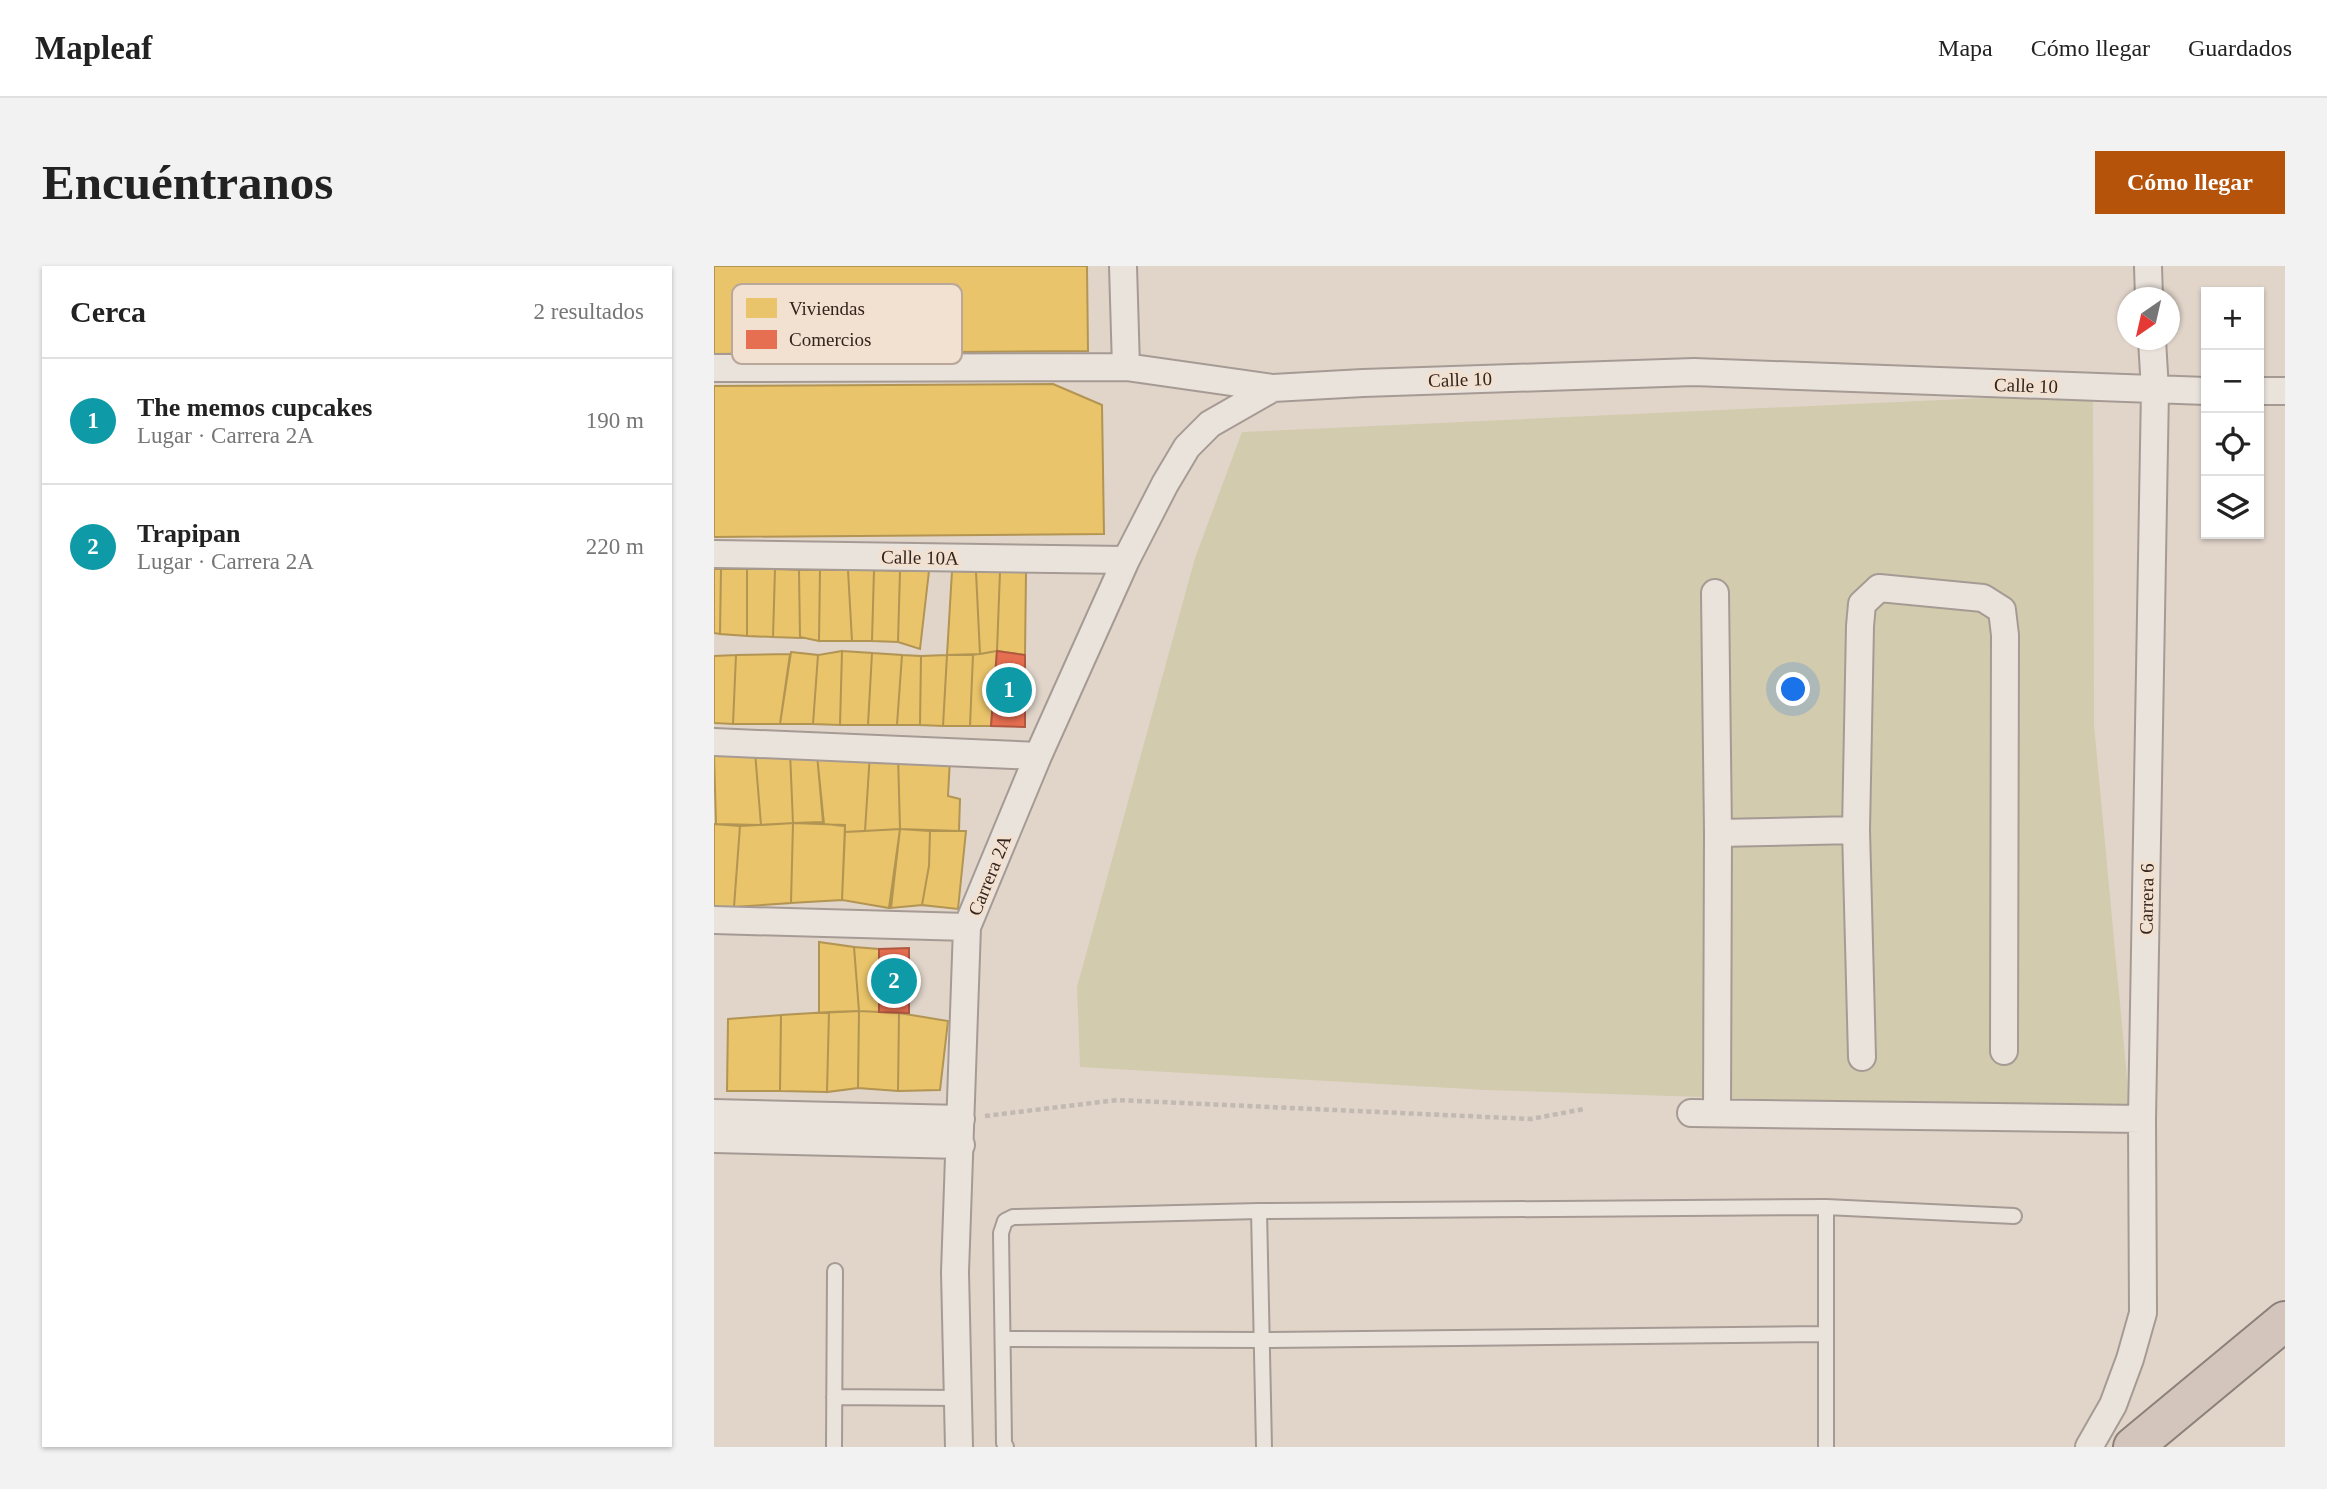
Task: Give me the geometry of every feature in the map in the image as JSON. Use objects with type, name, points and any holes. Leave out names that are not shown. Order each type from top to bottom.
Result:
[{"type":"highway","points":[[2133,1447],[2285,1321]]},
{"type":"street","points":[[1123,266],[1126,368]]},
{"type":"street","points":[[2148,266],[2149,287]]},
{"type":"street","name":"Carrera 6","points":[[2089,1447],[2113,1405],[2143,1312],[2142,1119],[2155,390],[2153,350]]},
{"type":"street","name":"Calle 10","points":[[714,368],[1126,368],[1273,388],[1694,372],[2201,391]]},
{"type":"street","name":"Carrera 2A","points":[[959,1447],[955,1272],[967,928],[1038,756],[1126,560],[1187,446],[1210,424],[1273,388]]},
{"type":"street","points":[[2264,391],[2285,391]]},
{"type":"street","name":"Calle 10A","points":[[714,554],[1126,560]]},
{"type":"street","points":[[1862,1057],[1856,830],[1860,626],[1863,604],[1879,588],[1983,597],[2002,610],[2005,635],[2004,1051]]},
{"type":"street","points":[[1716,593],[1718,832],[1704,1113],[2142,1119]]},
{"type":"street","points":[[714,742],[1038,756]]},
{"type":"street","points":[[1718,832],[1856,830]]},
{"type":"street","points":[[714,920],[967,928]]},
{"type":"street","points":[[714,1113],[961,1119]]},
{"type":"street","points":[[714,1139],[961,1145]]},
{"type":"lane","points":[[1826,1208],[1826,1447]]},
{"type":"lane","points":[[1006,1447],[1001,1233],[1005,1222],[1013,1217],[1259,1211],[1826,1208],[2014,1216]]},
{"type":"lane","points":[[1259,1211],[1264,1447]]},
{"type":"lane","points":[[834,1447],[835,1271]]},
{"type":"lane","points":[[1003,1339],[1262,1340],[1825,1334]]},
{"type":"lane","points":[[834,1397],[957,1398]]},
{"type":"path","points":[[961,1119],[1117,1100],[1531,1119],[1584,1109]]},
{"type":"shaded area","points":[[2093,393],[2094,725],[2130,1111],[1486,1090],[1080,1067],[1077,987],[1195,558],[1242,432]]},
{"type":"building: Viviendas","points":[[714,266],[1087,266],[1088,351],[962,352],[962,284],[732,284],[732,354],[714,354]]},
{"type":"building: Viviendas","points":[[1053,384],[1102,405],[1104,534],[714,537],[714,386]]},
{"type":"building: Viviendas","points":[[714,569],[721,569],[720,634],[714,633]]},
{"type":"building: Viviendas","points":[[721,569],[747,569],[747,636],[720,634]]},
{"type":"building: Viviendas","points":[[747,569],[775,569],[773,637],[747,636]]},
{"type":"building: Viviendas","points":[[775,569],[799,570],[800,638],[773,637]]},
{"type":"building: Viviendas","points":[[799,570],[820,570],[819,641],[800,637]]},
{"type":"building: Viviendas","points":[[820,570],[848,570],[852,641],[819,641]]},
{"type":"building: Viviendas","points":[[848,570],[874,570],[872,641],[852,641]]},
{"type":"building: Viviendas","points":[[874,570],[900,571],[898,642],[872,641]]},
{"type":"building: Viviendas","points":[[900,571],[929,571],[920,649],[898,642]]},
{"type":"building: Viviendas","points":[[952,571],[976,572],[980,654],[947,655]]},
{"type":"building: Viviendas","points":[[976,572],[1000,572],[997,651],[980,654]]},
{"type":"building: Viviendas","points":[[1000,572],[1026,572],[1025,655],[997,651]]},
{"type":"building: Viviendas","points":[[842,651],[872,653],[868,725],[840,725]]},
{"type":"building: Viviendas","points":[[842,651],[840,725],[813,724],[818,655]]},
{"type":"building: Viviendas","points":[[997,651],[991,726],[970,726],[973,655]]},
{"type":"building: Viviendas","points":[[791,652],[818,655],[813,724],[780,724]]},
{"type":"building: Viviendas","points":[[872,653],[902,655],[897,725],[868,725]]},
{"type":"building: Viviendas","points":[[790,654],[780,724],[733,724],[736,655]]},
{"type":"building: Viviendas","points":[[736,655],[733,724],[714,723],[714,656]]},
{"type":"building: Viviendas","points":[[902,655],[921,656],[920,725],[897,725]]},
{"type":"building: Viviendas","points":[[947,655],[973,655],[970,726],[943,726]]},
{"type":"building: Viviendas","points":[[947,655],[943,726],[920,725],[921,656]]},
{"type":"building: Viviendas","points":[[755,752],[761,825],[716,824],[714,755]]},
{"type":"building: Viviendas","points":[[755,752],[790,752],[793,823],[761,825]]},
{"type":"building: Viviendas","points":[[790,752],[817,754],[823,822],[793,823]]},
{"type":"building: Viviendas","points":[[870,753],[865,831],[845,832],[845,826],[824,824],[817,755]]},
{"type":"building: Viviendas","points":[[870,753],[898,755],[900,829],[865,831]]},
{"type":"building: Viviendas","points":[[898,755],[950,759],[948,796],[960,799],[959,831],[900,829]]},
{"type":"building: Viviendas","points":[[793,823],[845,825],[842,900],[791,903]]},
{"type":"building: Viviendas","points":[[793,823],[791,903],[734,907],[740,826]]},
{"type":"building: Viviendas","points":[[714,824],[740,826],[734,907],[714,907]]},
{"type":"building: Viviendas","points":[[900,829],[930,831],[929,866],[922,905],[891,908]]},
{"type":"building: Viviendas","points":[[900,829],[889,908],[842,900],[845,832]]},
{"type":"building: Viviendas","points":[[930,831],[966,831],[958,909],[922,905],[929,866]]},
{"type":"building: Viviendas","points":[[819,942],[854,947],[859,1011],[819,1013]]},
{"type":"building: Viviendas","points":[[854,947],[879,949],[879,1012],[859,1011]]},
{"type":"building: Viviendas","points":[[859,1011],[858,1088],[827,1092],[829,1012]]},
{"type":"building: Viviendas","points":[[859,1011],[899,1013],[898,1091],[858,1088]]},
{"type":"building: Viviendas","points":[[829,1012],[827,1092],[780,1091],[781,1015]]},
{"type":"building: Viviendas","points":[[899,1013],[948,1021],[940,1090],[898,1091]]},
{"type":"building: Viviendas","points":[[781,1015],[780,1091],[727,1091],[728,1019]]},
{"type":"building: Comercios","points":[[997,651],[1025,655],[1025,727],[991,726]]},
{"type":"building: Comercios","points":[[909,948],[909,1013],[879,1012],[879,949]]},
{"type":"place","name":"The memos cupcakes","points":[[1009,690]]},
{"type":"place","name":"Trapipan","points":[[894,981]]}]
